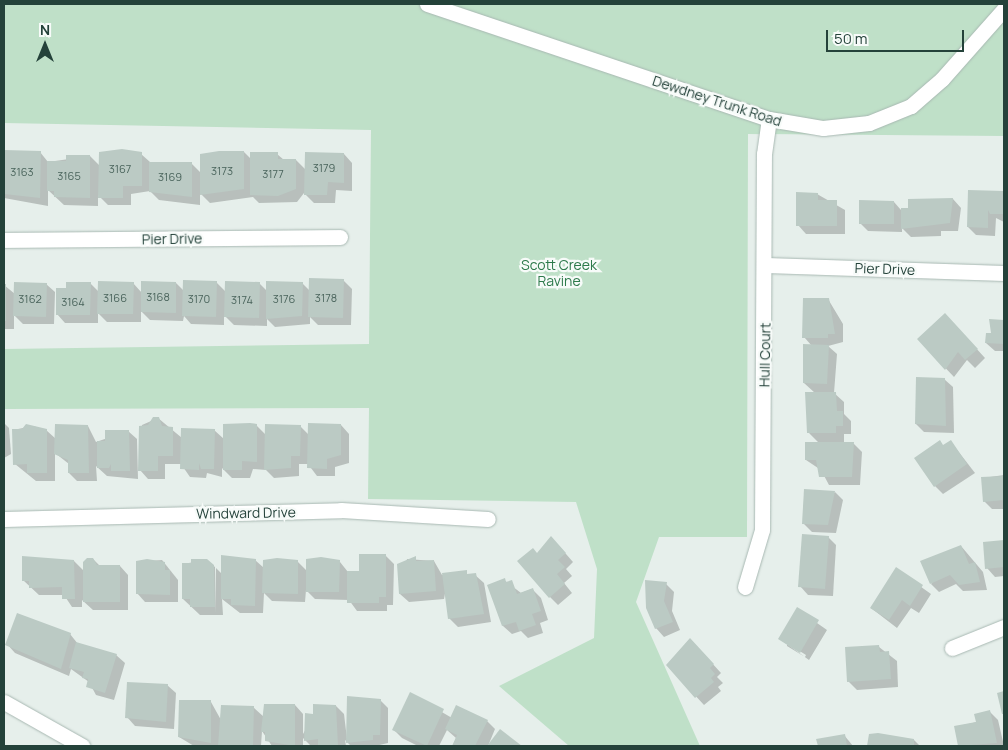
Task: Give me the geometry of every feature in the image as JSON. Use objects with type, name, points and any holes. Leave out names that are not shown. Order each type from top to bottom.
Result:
[{"type":"street","name":"Dewdney Trunk Road","points":[[427,4],[769,120],[838,128],[899,112],[942,79],[1004,9]]},
{"type":"street","name":"Hull Court","points":[[745,587],[762,530],[766,265],[764,154],[769,120]]},
{"type":"street","name":"Pier Drive","points":[[4,240],[340,237]]},
{"type":"street","name":"Pier Drive","points":[[766,265],[1004,272]]},
{"type":"street","name":"Windward Drive","points":[[4,519],[341,510],[488,519]]},
{"type":"street","points":[[952,648],[1004,627]]},
{"type":"street","points":[[4,702],[82,746]]},
{"type":"green space","name":"Scott Creek Ravine","points":[[4,4],[1004,4],[1004,136],[748,134],[747,537],[659,537],[636,602],[700,746],[569,746],[499,686],[594,638],[597,569],[576,502],[368,499],[369,408],[4,409],[4,349],[369,344],[371,130],[4,123]]},
{"type":"building","points":[[122,149],[142,152],[142,186],[123,186],[123,198],[98,198],[99,152]]},
{"type":"building","points":[[4,150],[41,151],[40,198],[4,194]]},
{"type":"building","points":[[219,151],[244,151],[244,189],[200,195],[200,154]]},
{"type":"building","points":[[250,152],[278,152],[278,159],[296,159],[296,189],[278,196],[250,195]]},
{"type":"building","points":[[305,152],[344,153],[344,183],[328,182],[327,195],[304,195]]},
{"type":"building","points":[[66,155],[90,155],[90,198],[54,197],[54,191],[47,191],[47,161],[66,161]]},
{"type":"building","points":[[149,162],[192,162],[192,197],[149,192]]},
{"type":"building","points":[[968,190],[1004,191],[1004,214],[990,214],[988,210],[988,228],[967,227]]},
{"type":"building","points":[[796,192],[818,193],[818,200],[837,200],[837,226],[796,226]]},
{"type":"building","points":[[953,198],[950,223],[901,229],[901,208],[908,208],[908,199]]},
{"type":"building","points":[[859,200],[894,201],[894,224],[859,224]]},
{"type":"building","points":[[309,278],[344,279],[343,318],[308,317]]},
{"type":"building","points":[[183,280],[217,281],[216,317],[182,316]]},
{"type":"building","points":[[98,281],[134,282],[133,314],[97,314]]},
{"type":"building","points":[[141,281],[176,282],[176,313],[141,312]]},
{"type":"building","points":[[225,281],[260,282],[259,318],[224,317]]},
{"type":"building","points":[[266,281],[303,282],[302,316],[266,319]]},
{"type":"building","points":[[14,282],[47,283],[46,317],[13,316]]},
{"type":"building","points":[[66,282],[91,282],[90,315],[56,315],[56,288],[66,288]]},
{"type":"building","points":[[4,284],[6,284],[6,321],[4,321]]},
{"type":"building","points":[[803,298],[829,298],[835,334],[828,334],[828,338],[802,338]]},
{"type":"building","points":[[945,313],[978,349],[965,360],[958,352],[945,370],[917,339]]},
{"type":"building","points":[[989,319],[1004,320],[1004,344],[985,343],[986,333],[991,333]]},
{"type":"building","points":[[803,344],[829,345],[827,384],[803,383]]},
{"type":"building","points":[[916,377],[945,378],[946,426],[915,424]]},
{"type":"building","points":[[805,392],[836,392],[837,411],[843,411],[843,426],[836,426],[836,433],[807,433]]},
{"type":"building","points":[[153,417],[159,417],[162,426],[173,427],[173,456],[158,456],[158,471],[138,471],[139,426],[148,425]]},
{"type":"building","points":[[308,423],[341,424],[341,455],[327,459],[327,469],[307,468]]},
{"type":"building","points":[[26,424],[47,429],[47,473],[27,473],[27,464],[13,465],[12,429],[22,429]]},
{"type":"building","points":[[55,424],[88,425],[89,473],[68,473],[68,460],[54,454]]},
{"type":"building","points":[[223,424],[257,424],[257,462],[242,461],[242,470],[223,470]]},
{"type":"building","points":[[265,424],[301,425],[300,456],[291,456],[291,468],[264,470]]},
{"type":"building","points":[[181,428],[215,429],[214,469],[201,469],[199,463],[199,470],[180,469]]},
{"type":"building","points":[[105,430],[129,430],[130,471],[111,471],[111,464],[109,468],[97,468],[97,441],[105,441]]},
{"type":"building","points":[[940,440],[943,445],[951,440],[967,464],[934,487],[914,458]]},
{"type":"building","points":[[805,442],[854,442],[852,477],[819,477],[816,460],[805,460]]},
{"type":"building","points":[[1004,476],[1004,500],[983,502],[981,477]]},
{"type":"building","points":[[804,489],[835,491],[828,525],[802,524]]},
{"type":"building","points":[[802,534],[829,536],[825,589],[798,587]]},
{"type":"building","points":[[551,536],[566,553],[558,560],[565,567],[557,574],[565,584],[549,598],[517,561],[533,548],[537,553]]},
{"type":"building","points":[[1004,540],[1004,567],[985,569],[983,542]]},
{"type":"building","points":[[961,545],[969,564],[975,562],[980,582],[959,585],[950,575],[930,584],[920,561]]},
{"type":"building","points":[[359,554],[386,554],[386,597],[379,597],[379,603],[347,603],[347,571],[359,571]]},
{"type":"building","points":[[221,555],[256,559],[255,606],[231,605],[231,599],[221,599]]},
{"type":"building","points":[[22,556],[74,560],[75,599],[62,599],[62,587],[29,588],[29,581],[22,581]]},
{"type":"building","points":[[416,556],[416,561],[434,560],[436,591],[399,594],[397,564]]},
{"type":"building","points":[[321,557],[340,560],[339,592],[306,592],[306,559]]},
{"type":"building","points":[[87,558],[93,558],[97,565],[120,565],[120,602],[83,602],[83,562]]},
{"type":"building","points":[[277,558],[298,560],[298,594],[262,593],[263,560]]},
{"type":"building","points":[[147,559],[165,562],[165,570],[170,570],[170,595],[136,594],[136,561]]},
{"type":"building","points":[[191,559],[207,559],[214,565],[215,607],[190,607],[190,599],[182,599],[182,563],[191,563]]},
{"type":"building","points":[[896,567],[923,585],[910,606],[902,600],[889,620],[870,608]]},
{"type":"building","points":[[467,570],[467,574],[476,573],[484,614],[448,619],[442,573]]},
{"type":"building","points":[[505,578],[506,582],[512,580],[517,594],[533,588],[541,611],[532,614],[536,625],[519,631],[516,622],[502,626],[487,585]]},
{"type":"building","points":[[645,580],[667,582],[664,601],[673,622],[655,629],[646,608]]},
{"type":"building","points":[[797,607],[819,620],[800,653],[778,639]]},
{"type":"building","points":[[17,613],[71,633],[61,669],[5,645]]},
{"type":"building","points":[[690,638],[714,664],[710,668],[715,674],[711,678],[714,682],[695,698],[666,665]]},
{"type":"building","points":[[76,642],[117,654],[105,693],[86,687],[88,679],[82,678],[84,672],[69,668]]},
{"type":"building","points":[[879,645],[880,652],[889,651],[891,679],[847,682],[845,647]]},
{"type":"building","points":[[127,682],[168,684],[166,722],[125,718]]},
{"type":"building","points":[[1004,691],[1004,714],[1002,714],[997,693]]},
{"type":"building","points":[[410,692],[444,709],[427,746],[392,730]]},
{"type":"building","points":[[347,696],[381,699],[380,735],[373,735],[373,740],[346,743]]},
{"type":"building","points":[[179,700],[211,700],[211,743],[178,737]]},
{"type":"building","points":[[264,704],[295,704],[295,746],[265,741],[265,732],[261,732]]},
{"type":"building","points":[[313,704],[336,705],[338,746],[318,746],[318,739],[304,741],[305,713],[313,714]]},
{"type":"building","points":[[221,705],[254,706],[253,745],[218,746]]},
{"type":"building","points":[[456,705],[488,720],[475,746],[452,746],[457,735],[445,729]]},
{"type":"building","points":[[990,710],[997,743],[958,746],[954,726],[976,722],[974,714]]},
{"type":"building","points":[[500,729],[522,746],[487,746]]},
{"type":"building","points":[[878,733],[914,739],[914,746],[867,746],[869,734]]},
{"type":"building","points":[[845,734],[847,746],[818,746],[816,739]]}]
